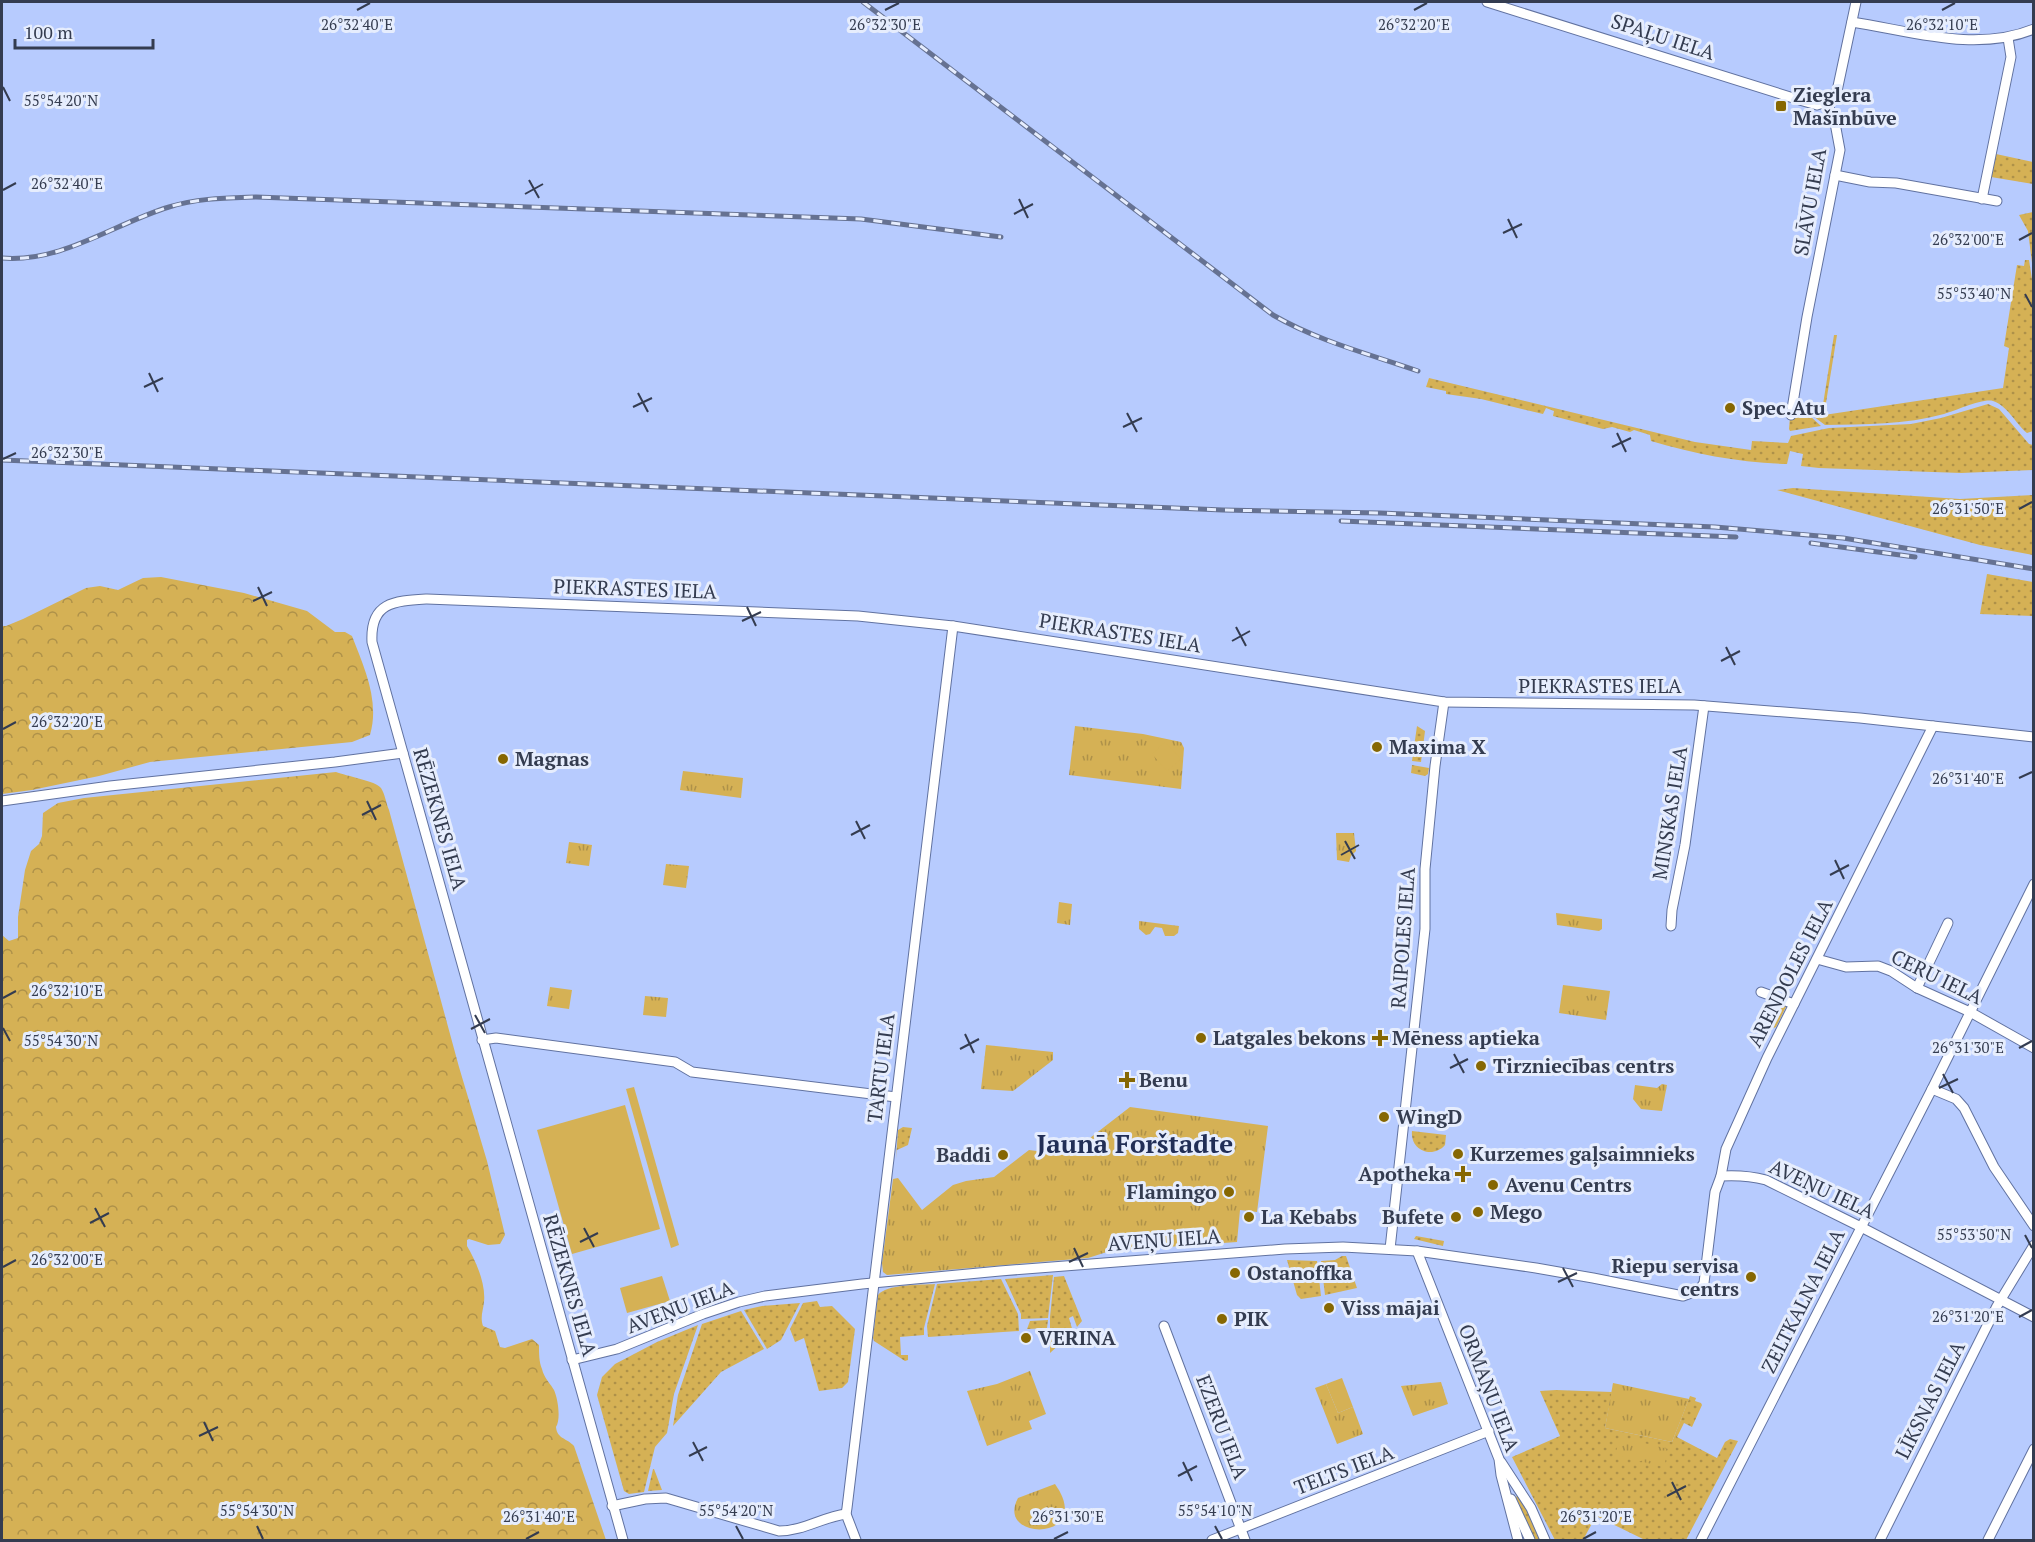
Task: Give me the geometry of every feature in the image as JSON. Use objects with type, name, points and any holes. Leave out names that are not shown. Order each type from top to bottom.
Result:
[{"type":"street","name":"SPAĻU IELA","points":[[1488,2],[1803,101],[1817,105],[1827,102]]},
{"type":"street","points":[[1827,102],[1837,91],[1856,2]]},
{"type":"street","points":[[1852,22],[1965,41],[2008,38],[2034,29]]},
{"type":"street","points":[[1982,199],[2011,57],[2008,38]]},
{"type":"street","name":"SLĀVU IELA","points":[[1791,415],[1840,150],[1835,123],[1827,102]]},
{"type":"street","points":[[1835,175],[1870,182],[1896,183],[1996,201]]},
{"type":"street","name":"PIEKRASTES IELA","points":[[381,609],[389,604],[427,599],[858,615],[953,626],[1444,702],[1704,706],[2034,737]]},
{"type":"street","name":"RĒZEKNES IELA","points":[[381,609],[374,619],[372,642],[623,1540]]},
{"type":"street","name":"TARTU IELA","points":[[846,1514],[953,626]]},
{"type":"street","name":"RAIPOLES IELA","points":[[1390,1249],[1425,929],[1425,869],[1444,702]]},
{"type":"street","name":"MINSKAS IELA","points":[[1671,926],[1672,910],[1686,845],[1704,706]]},
{"type":"street","name":"ARENDOLES IELA","points":[[1721,1176],[1726,1149],[1767,1058],[1933,726]]},
{"type":"street","points":[[2,801],[110,786],[403,753]]},
{"type":"street","name":"ZELTKALNA IELA","points":[[1701,1540],[1932,1089],[2034,884]]},
{"type":"street","points":[[1917,988],[1948,923]]},
{"type":"street","name":"CERU IELA","points":[[1817,959],[1846,967],[1878,966],[1891,971],[1917,988],[1970,1012],[2034,1048]]},
{"type":"street","points":[[1761,992],[1794,1004]]},
{"type":"street","points":[[482,1040],[496,1038],[675,1062],[692,1072],[896,1097]]},
{"type":"street","points":[[1932,1089],[1956,1099],[1964,1108],[1994,1167],[2034,1226]]},
{"type":"street","name":"AVEŅU IELA","points":[[572,1360],[617,1349],[704,1314],[765,1296],[999,1271],[1285,1249],[1343,1247],[1417,1251],[1593,1278],[1683,1296],[1699,1290],[1704,1283],[1715,1192],[1721,1176],[1750,1176],[1766,1180],[2034,1317]]},
{"type":"street","name":"LĪKSNAS IELA","points":[[1880,1540],[2001,1300],[2034,1245]]},
{"type":"street","name":"ORMAŅU IELA","points":[[1417,1251],[1499,1459],[1518,1540]]},
{"type":"street","name":"EZERU IELA","points":[[1164,1326],[1245,1540]]},
{"type":"street","name":"TELTS IELA","points":[[1212,1540],[1489,1431]]},
{"type":"street","points":[[1988,1540],[2034,1449]]},
{"type":"street","points":[[1499,1459],[1531,1508],[1545,1540]]},
{"type":"street","points":[[1501,1475],[1530,1540]]},
{"type":"street","points":[[612,1506],[645,1499],[666,1498],[779,1531],[797,1530],[834,1515],[846,1514],[856,1540]]},
{"type":"green space","points":[[1996,154],[2033,162],[2033,184],[1991,177]]},
{"type":"green space","points":[[2034,212],[2033,271],[2028,231],[2019,215]]},
{"type":"green space","points":[[2025,260],[2029,260],[2034,292],[2033,431],[2027,433],[2003,406],[1993,401],[1976,403],[1929,418],[1900,422],[1825,425],[1813,416],[1821,417],[1834,335],[1837,335],[1824,415],[2003,388],[2009,348],[2004,346],[2017,265],[2024,266]]},
{"type":"green space","points":[[1429,378],[1695,442],[1751,450],[1752,441],[1788,443],[1791,436],[1829,428],[1911,424],[1988,404],[1999,409],[2029,444],[2033,445],[2033,470],[1961,473],[1819,468],[1801,466],[1803,454],[1790,451],[1787,464],[1735,460],[1651,441],[1650,435],[1634,430],[1630,432],[1612,427],[1603,429],[1553,416],[1554,411],[1546,408],[1543,414],[1481,399],[1446,394],[1446,391],[1426,387]]},
{"type":"green space","points":[[1798,415],[1810,416],[1821,426],[1790,431],[1790,417],[1797,418]]},
{"type":"green space","points":[[1793,488],[1960,499],[2033,495],[2033,555],[1980,545],[1777,490]]},
{"type":"green space","points":[[1987,574],[2033,582],[2033,616],[1980,614]]},
{"type":"green space","points":[[161,577],[244,593],[307,611],[335,632],[345,632],[352,636],[366,672],[372,697],[373,722],[370,735],[352,742],[150,762],[99,776],[2,794],[2,626],[23,619],[86,588],[100,586],[118,590],[143,578]]},
{"type":"green space","points":[[1075,726],[1143,734],[1181,742],[1184,748],[1181,789],[1069,775]]},
{"type":"green space","points":[[1417,726],[1425,731],[1421,762],[1412,761]]},
{"type":"green space","points":[[1165,742],[1181,759],[1167,771],[1152,754]]},
{"type":"green space","points":[[1412,765],[1429,768],[1428,774],[1425,776],[1411,773]]},
{"type":"green space","points":[[683,771],[743,778],[741,798],[680,790]]},
{"type":"green space","points":[[336,772],[378,785],[384,793],[487,1161],[505,1235],[500,1244],[488,1245],[467,1240],[467,1246],[482,1280],[483,1326],[495,1331],[500,1347],[505,1348],[532,1339],[539,1345],[543,1372],[557,1398],[559,1414],[557,1431],[574,1446],[606,1540],[2,1540],[2,935],[9,941],[18,938],[18,917],[25,870],[31,851],[39,844],[42,836],[43,813],[58,803],[84,798]]},
{"type":"green space","points":[[1336,833],[1354,833],[1356,851],[1349,862],[1337,860]]},
{"type":"green space","points":[[569,842],[592,845],[589,866],[566,863]]},
{"type":"green space","points":[[666,864],[689,866],[686,888],[663,885]]},
{"type":"green space","points":[[1059,902],[1072,904],[1070,925],[1057,923]]},
{"type":"green space","points":[[1556,913],[1602,919],[1602,929],[1599,931],[1557,925]]},
{"type":"green space","points":[[1139,921],[1179,926],[1178,933],[1174,936],[1165,936],[1162,928],[1155,927],[1150,934],[1146,935],[1139,929]]},
{"type":"green space","points":[[1563,985],[1610,991],[1606,1020],[1559,1013]]},
{"type":"green space","points":[[550,987],[572,990],[569,1009],[547,1006]]},
{"type":"green space","points":[[645,996],[668,998],[666,1017],[643,1015]]},
{"type":"green space","points":[[1767,1000],[1785,1004],[1786,1007],[1774,1028],[1768,1024]]},
{"type":"green space","points":[[986,1045],[1053,1052],[1053,1060],[1013,1091],[981,1089]]},
{"type":"green space","points":[[1662,1084],[1667,1085],[1662,1111],[1641,1109],[1633,1099],[1635,1085],[1657,1088]]},
{"type":"green space","points":[[634,1087],[679,1245],[671,1248],[626,1089]]},
{"type":"green space","points":[[625,1105],[660,1229],[572,1254],[537,1130]]},
{"type":"green space","points":[[1130,1107],[1268,1126],[1257,1212],[1240,1210],[1237,1242],[1110,1251],[1088,1258],[887,1275],[883,1272],[882,1263],[893,1179],[898,1178],[922,1210],[953,1185],[994,1177],[1029,1150],[1068,1155]]},
{"type":"green space","points":[[903,1127],[912,1128],[908,1145],[897,1150],[896,1159],[898,1130]]},
{"type":"green space","points":[[1412,1131],[1446,1135],[1445,1145],[1434,1152],[1423,1151],[1415,1144]]},
{"type":"green space","points":[[1416,1236],[1444,1241],[1443,1246],[1414,1239]]},
{"type":"green space","points":[[1346,1256],[1357,1288],[1325,1295],[1321,1261],[1335,1260]]},
{"type":"green space","points":[[1287,1260],[1317,1261],[1321,1296],[1301,1299],[1297,1295]]},
{"type":"green space","points":[[1053,1275],[1048,1318],[1021,1319],[1021,1314],[1005,1279]]},
{"type":"green space","points":[[662,1276],[670,1301],[627,1313],[620,1288]]},
{"type":"green space","points":[[1064,1276],[1082,1321],[1077,1327],[1073,1316],[1069,1318],[1073,1332],[1050,1353],[1050,1317],[1054,1277]]},
{"type":"green space","points":[[1001,1279],[1018,1314],[1019,1331],[928,1337],[927,1326],[937,1284]]},
{"type":"green space","points":[[935,1284],[924,1335],[900,1337],[901,1355],[908,1355],[908,1360],[905,1361],[874,1341],[878,1295],[882,1291],[896,1287]]},
{"type":"green space","points":[[817,1301],[820,1307],[832,1306],[855,1329],[848,1382],[842,1388],[819,1391],[804,1338],[795,1342],[790,1329],[803,1303]]},
{"type":"green space","points":[[800,1303],[781,1340],[767,1349],[744,1310]]},
{"type":"green space","points":[[741,1311],[764,1349],[721,1372],[673,1426],[678,1395],[702,1324]]},
{"type":"green space","points":[[1048,1320],[1047,1328],[1027,1329],[1030,1321]]},
{"type":"green space","points":[[698,1325],[674,1394],[667,1433],[655,1447],[644,1492],[629,1494],[624,1491],[597,1395],[602,1377],[615,1364],[657,1342]]},
{"type":"green space","points":[[1030,1371],[1046,1414],[1029,1421],[1032,1429],[987,1446],[967,1391],[997,1384]]},
{"type":"green space","points":[[1342,1378],[1353,1407],[1338,1413],[1326,1384]]},
{"type":"green space","points":[[1441,1382],[1448,1404],[1413,1416],[1401,1386]]},
{"type":"green space","points":[[1613,1383],[1689,1399],[1672,1442],[1605,1428]]},
{"type":"green space","points":[[1326,1384],[1338,1413],[1353,1407],[1363,1434],[1337,1444],[1315,1388]]},
{"type":"green space","points":[[1540,1391],[1612,1392],[1605,1428],[1672,1442],[1690,1396],[1696,1398],[1695,1401],[1702,1405],[1692,1427],[1684,1423],[1677,1437],[1717,1458],[1725,1442],[1730,1439],[1738,1441],[1686,1540],[1645,1540],[1596,1516],[1583,1540],[1555,1540],[1512,1457],[1560,1436]]},
{"type":"green space","points":[[1620,1437],[1668,1449],[1664,1467],[1615,1455]]},
{"type":"green space","points":[[654,1469],[662,1490],[648,1491]]},
{"type":"green space","points":[[1055,1484],[1064,1503],[1063,1517],[1055,1526],[1043,1529],[1030,1528],[1019,1523],[1014,1512],[1018,1498]]},
{"type":"green space","points":[[1521,1497],[1543,1540],[1534,1540],[1515,1498]]},
{"type":"railway","points":[[863,2],[1273,315],[1326,340],[1418,371]]},
{"type":"railway","points":[[2,258],[46,255],[66,249],[148,214],[180,204],[212,199],[256,197],[861,219],[1001,237]]},
{"type":"railway","points":[[2,460],[1223,510],[1380,513],[1715,527],[1843,538],[2034,569]]},
{"type":"railway","points":[[1341,521],[1736,537]]},
{"type":"railway","points":[[1811,543],[1915,557]]},
{"type":"place","name":"Zieglera Mašīnbūve","points":[[1781,106]]},
{"type":"place","name":"Spec.Atu","points":[[1730,408]]},
{"type":"place","name":"Maxima X","points":[[1377,747]]},
{"type":"place","name":"Magnas","points":[[503,759]]},
{"type":"place","name":"Latgales bekons","points":[[1201,1038]]},
{"type":"place","name":"Mēness aptieka","points":[[1380,1038]]},
{"type":"place","name":"Tirzniecības centrs","points":[[1481,1066]]},
{"type":"place","name":"Benu","points":[[1127,1080]]},
{"type":"place","name":"WingD","points":[[1384,1117]]},
{"type":"place","name":"Kurzemes gaļsaimnieks","points":[[1458,1154]]},
{"type":"place","name":"Baddi","points":[[1003,1155]]},
{"type":"place","name":"Apotheka","points":[[1463,1174]]},
{"type":"place","name":"Avenu Centrs","points":[[1493,1185]]},
{"type":"place","name":"Flamingo","points":[[1229,1192]]},
{"type":"place","name":"Mego","points":[[1478,1212]]},
{"type":"place","name":"La Kebabs","points":[[1249,1217]]},
{"type":"place","name":"Bufete","points":[[1456,1217]]},
{"type":"place","name":"Ostanoffka","points":[[1235,1273]]},
{"type":"place","name":"Riepu servisa centrs","points":[[1751,1277]]},
{"type":"place","name":"Viss mājai","points":[[1329,1308]]},
{"type":"place","name":"PIK","points":[[1222,1319]]},
{"type":"place","name":"VERINA","points":[[1026,1338]]},
{"type":"district","name":"Jaunā Forštadte","points":[[1135,1144]]}]
